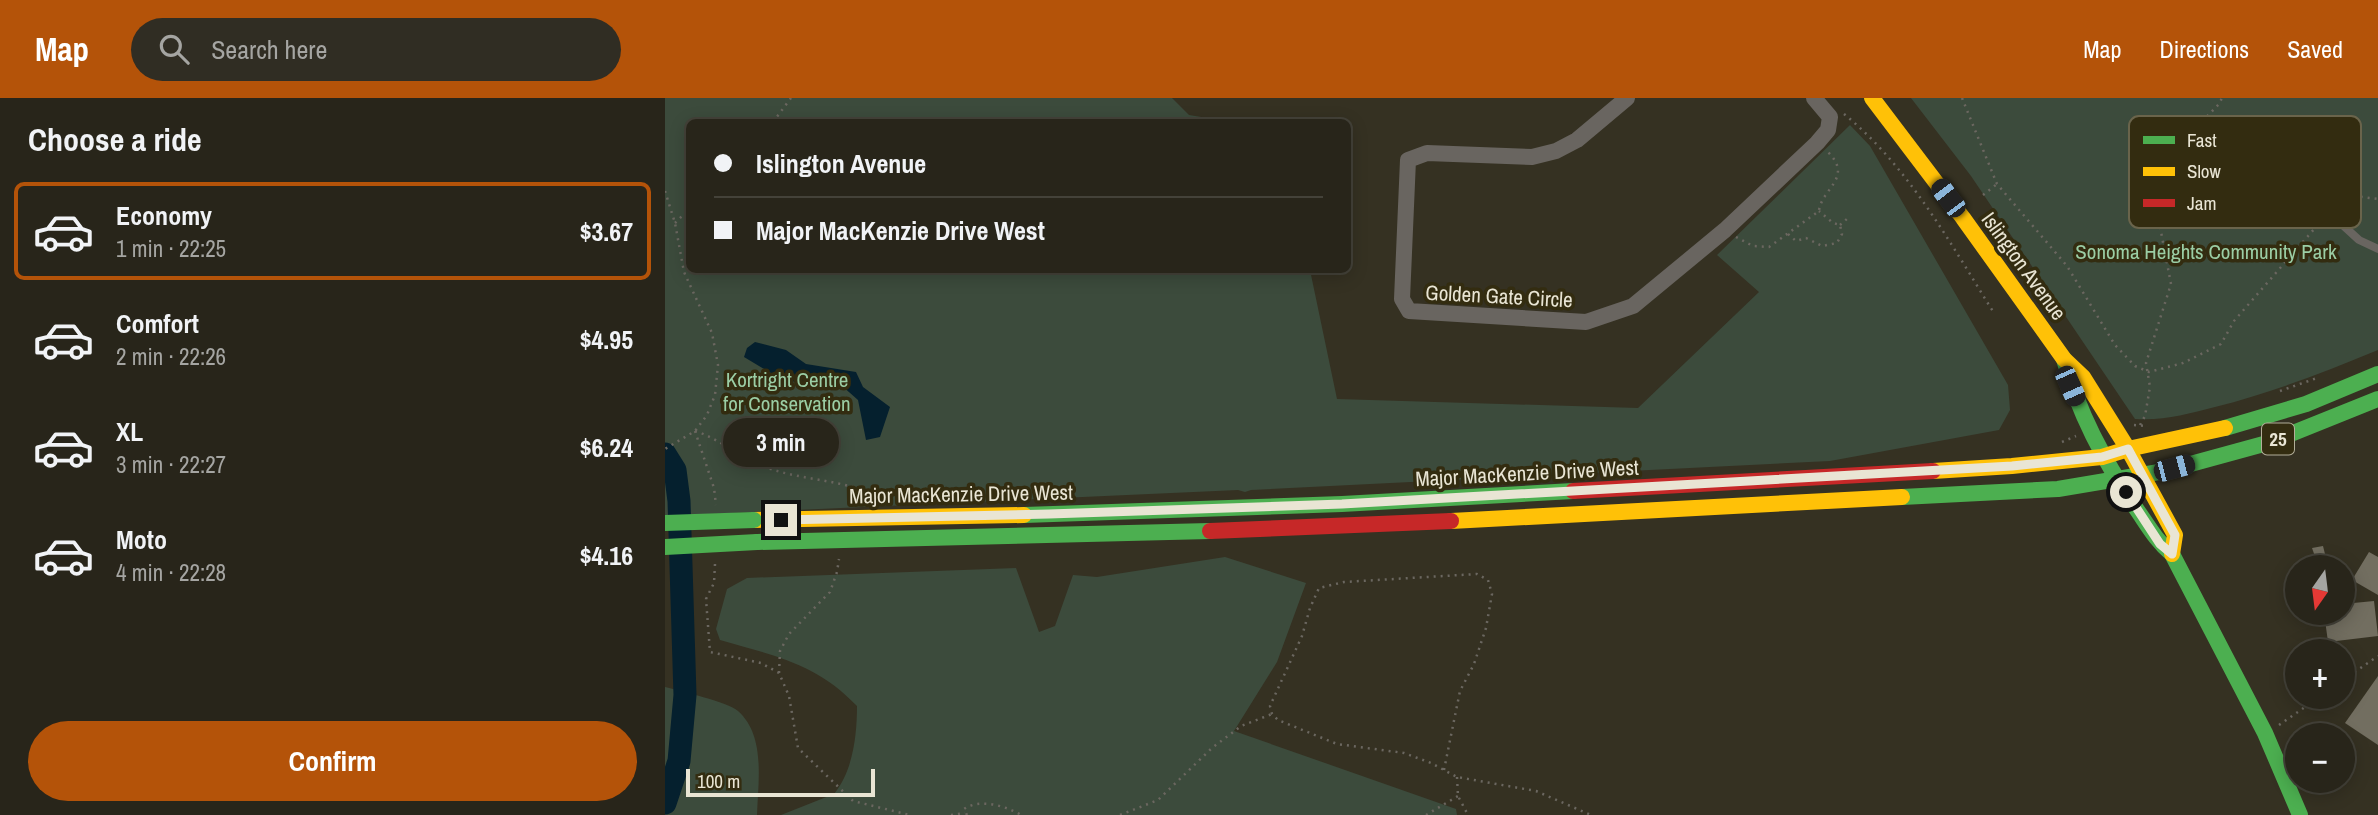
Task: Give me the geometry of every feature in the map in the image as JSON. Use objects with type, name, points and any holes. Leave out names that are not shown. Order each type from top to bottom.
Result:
[{"type":"main road","name":"Islington Avenue","points":[[1872,98],[1963,218],[2064,359],[2083,377],[2128,449],[2175,535],[2172,554]]},
{"type":"main road","name":"Islington Avenue","points":[[2064,359],[2070,386],[2102,457],[2160,544],[2172,554],[2265,733],[2300,815]]},
{"type":"main road","name":"Major MacKenzie Drive West","points":[[665,523],[1342,504],[1998,467],[2102,457],[2243,424],[2306,404],[2378,374]]},
{"type":"main road","name":"Major MacKenzie Drive West","points":[[665,547],[757,542],[1178,532],[1517,518],[2058,489],[2142,476],[2270,442],[2378,399]]},
{"type":"street","name":"Golden Gate Circle","points":[[1617,101],[1577,141],[1544,154],[1532,157],[1427,153],[1408,160],[1402,299],[1409,312],[1586,322],[1633,306],[1725,230],[1828,130],[1830,117],[1814,98]]},
{"type":"lane","points":[[2347,228],[2360,240],[2378,249]]},
{"type":"path","points":[[775,119],[791,98]]},
{"type":"path","points":[[1962,98],[1997,184],[2067,266],[2115,345],[2135,366],[2149,372],[2183,363],[2221,344],[2234,321],[2315,228]]},
{"type":"path","points":[[2206,116],[2222,98]]},
{"type":"path","points":[[1844,114],[1869,134],[1930,210],[1994,313]]},
{"type":"path","points":[[1725,230],[1759,247],[1773,245],[1781,236],[1788,234],[1819,211],[1820,204],[1835,185],[1838,174],[1833,159],[1825,151]]},
{"type":"path","points":[[1983,195],[1997,184]]},
{"type":"path","points":[[665,191],[675,223],[684,272],[712,333],[718,365],[715,395],[707,415],[695,431],[665,449]]},
{"type":"path","points":[[1819,211],[1833,223],[1840,225]]},
{"type":"path","points":[[675,223],[686,212]]},
{"type":"path","points":[[1840,225],[1848,218]]},
{"type":"path","points":[[1788,234],[1796,241],[1805,238],[1822,246],[1829,246],[1837,243],[1841,237],[1840,225]]},
{"type":"path","points":[[2139,426],[2145,416],[2150,387],[2146,363],[2171,284],[2160,228]]},
{"type":"path","points":[[2269,394],[2326,374]]},
{"type":"path","points":[[2125,420],[2139,426],[2150,426]]},
{"type":"path","points":[[695,431],[707,434],[754,462],[801,477],[853,487],[861,501]]},
{"type":"path","points":[[695,431],[715,488],[717,515]]},
{"type":"path","points":[[840,552],[830,592],[789,635],[781,651],[779,673],[789,696],[797,748],[853,801],[910,815]]},
{"type":"path","points":[[716,556],[714,583],[706,599],[710,652],[761,663],[779,673]]},
{"type":"path","points":[[1444,770],[1460,691],[1474,664],[1488,617],[1492,594],[1488,580],[1476,574],[1344,582],[1319,588],[1302,636],[1270,706],[1272,714],[1278,720],[1338,744],[1405,753],[1457,777],[1536,791],[1591,815]]},
{"type":"path","points":[[2355,672],[2378,656]]},
{"type":"path","points":[[2273,729],[2302,709]]},
{"type":"path","points":[[1120,815],[1158,800],[1212,748],[1241,726],[1272,714]]},
{"type":"path","points":[[1457,777],[1458,796],[1468,815]]},
{"type":"path","points":[[1426,815],[1458,796]]},
{"type":"path","points":[[951,815],[966,814],[964,809],[974,804],[1009,808],[1021,815]]},
{"type":"green space","name":"Kortright Centre for Conservation","points":[[665,98],[1172,98],[1189,115],[1214,119],[686,119],[686,273],[1311,273],[1337,399],[1638,408],[1759,292],[1717,255],[1850,125],[1870,146],[2008,385],[2010,410],[1999,430],[1830,461],[1245,492],[1238,490],[665,516]]},
{"type":"green space","name":"Sonoma Heights Community Park","points":[[1911,98],[2378,98],[2378,350],[2298,382],[2236,401],[2175,416],[2135,419],[1971,176]]},
{"type":"green space","points":[[1225,557],[1306,583],[1277,662],[1234,731],[1456,809],[1457,815],[781,815],[834,794],[850,764],[857,706],[842,691],[810,670],[720,640],[716,629],[727,589],[747,578],[1016,568],[1039,632],[1055,626],[1073,575],[1097,577]]},
{"type":"green space","points":[[665,687],[724,704],[738,711],[747,721],[757,746],[757,815],[665,815]]},
{"type":"water","points":[[755,342],[786,350],[806,364],[856,372],[863,387],[890,407],[880,437],[866,440],[858,400],[841,385],[805,385],[776,376],[744,357],[747,348]]},
{"type":"building","points":[[2323,546],[2325,555],[2314,555],[2312,548]]},
{"type":"building","points":[[2369,552],[2378,557],[2378,595],[2355,582],[2355,575]]},
{"type":"building","points":[[2374,601],[2378,636],[2328,639],[2326,625],[2355,625],[2355,603]]},
{"type":"building","points":[[2378,676],[2378,745],[2355,730],[2355,723],[2345,723]]},
{"type":"waterway","points":[[665,454],[675,470],[679,501],[685,695],[679,761],[665,803]]},
{"type":"traffic: fast","points":[[2064,359],[2093,436],[2135,507],[2156,538],[2172,554],[2265,733],[2300,815]]},
{"type":"traffic: fast","points":[[2225,428],[2306,404],[2378,374]]},
{"type":"traffic: fast","points":[[1902,497],[2058,489],[2165,471],[2271,442],[2378,399]]},
{"type":"traffic: fast","points":[[1024,515],[1342,504],[1573,491]]},
{"type":"traffic: fast","points":[[665,523],[754,520]]},
{"type":"traffic: fast","points":[[757,542],[1210,531]]},
{"type":"traffic: fast","points":[[665,547],[757,542]]},
{"type":"traffic: slow","points":[[1872,98],[1963,218],[2064,359],[2083,377],[2128,449],[2175,535],[2172,554]]},
{"type":"traffic: slow","points":[[1933,471],[2102,457],[2225,428]]},
{"type":"traffic: slow","points":[[1451,521],[1902,497]]},
{"type":"traffic: slow","points":[[754,520],[1024,515]]},
{"type":"traffic: jam","points":[[1573,491],[1933,471]]},
{"type":"traffic: jam","points":[[1210,531],[1451,521]]},
{"type":"route","points":[[781,520],[1342,504],[2012,466],[2102,457],[2128,449],[2175,535],[2172,554],[2160,544],[2126,492]]}]
